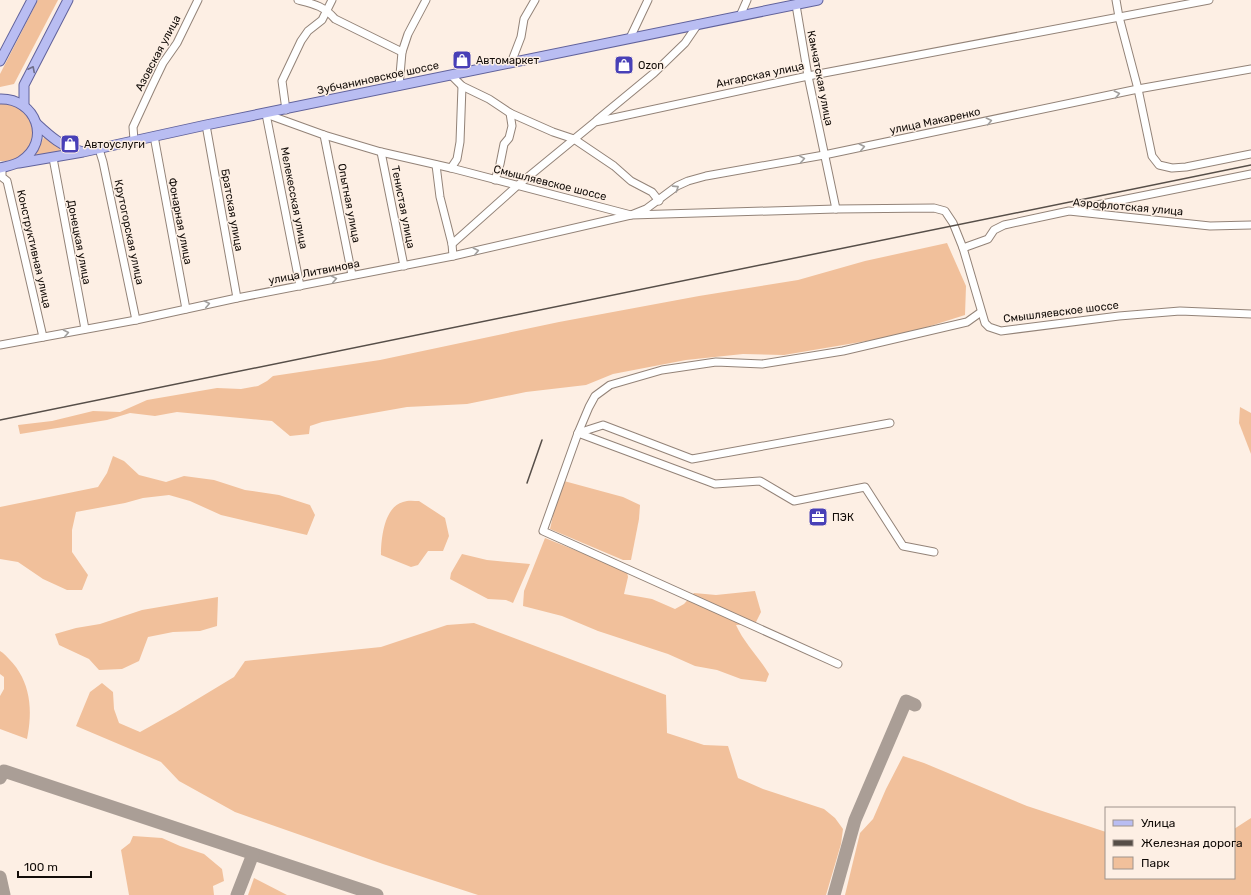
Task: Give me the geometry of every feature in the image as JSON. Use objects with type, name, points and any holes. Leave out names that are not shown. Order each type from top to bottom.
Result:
[{"type":"main road","points":[[0,61],[32,0]]},
{"type":"main road","points":[[24,106],[24,85],[68,0]]},
{"type":"main road","name":"Зубчаниновское шоссе","points":[[1,167],[83,152],[206,125],[286,110],[818,0]]},
{"type":"main road","points":[[0,99],[9,100],[24,106],[34,116],[37,124],[38,133],[33,150],[19,163]]},
{"type":"main road","points":[[37,124],[60,144],[69,149],[83,152]]},
{"type":"street","name":"Азовская улица","points":[[134,140],[133,127],[163,63],[177,43],[198,0]]},
{"type":"street","points":[[298,0],[316,4],[328,10],[336,19],[402,52]]},
{"type":"street","points":[[286,110],[282,81],[301,40],[308,31],[322,20],[332,0]]},
{"type":"street","points":[[399,86],[402,52],[408,34],[426,0]]},
{"type":"street","points":[[511,63],[521,37],[524,19],[535,0]]},
{"type":"street","points":[[630,38],[648,0]]},
{"type":"street","points":[[740,16],[747,0]]},
{"type":"street","points":[[1116,0],[1152,156],[1159,165],[1172,168],[1186,167],[1251,154]]},
{"type":"street","name":"Ангарская улица","points":[[452,244],[517,186],[595,122],[808,76],[1209,0]]},
{"type":"street","name":"Камчатская улица","points":[[796,5],[808,76],[824,155]]},
{"type":"street","points":[[595,122],[654,73],[685,43],[698,24]]},
{"type":"street","name":"улица Макаренко","points":[[631,215],[646,209],[677,186],[706,176],[824,155],[1138,90],[1251,69]]},
{"type":"street","points":[[451,75],[462,86],[489,99],[510,112],[547,129],[574,139],[614,166],[631,181],[652,192],[659,200]]},
{"type":"street","points":[[451,168],[457,159],[460,142],[462,86]]},
{"type":"street","points":[[495,180],[504,144],[508,138],[512,126],[510,112]]},
{"type":"street","name":"Смышляевское шоссе","points":[[266,114],[324,135],[381,152],[451,168],[631,215],[836,209],[940,209],[948,214],[963,248],[985,323],[989,327],[1001,331],[1118,316],[1180,311],[1251,314]]},
{"type":"street","name":"Мелекесская улица","points":[[266,114],[300,286]]},
{"type":"street","name":"Братская улица","points":[[206,125],[237,298]]},
{"type":"street","name":"Опытная улица","points":[[324,135],[352,276]]},
{"type":"street","name":"Фонарная улица","points":[[154,136],[186,309]]},
{"type":"street","name":"Крутогорская улица","points":[[99,148],[136,320]]},
{"type":"street","name":"Тенистая улица","points":[[381,152],[404,266]]},
{"type":"street","points":[[824,155],[836,209]]},
{"type":"street","name":"Донецкая улица","points":[[52,158],[85,329]]},
{"type":"street","points":[[436,165],[440,197],[454,256]]},
{"type":"street","name":"Конструктивная улица","points":[[1,167],[2,177],[7,181],[43,337]]},
{"type":"street","points":[[1069,211],[1251,174]]},
{"type":"street","name":"Аэрофлотская улица","points":[[963,248],[988,239],[994,230],[1004,225],[1069,211],[1210,226],[1251,225]]},
{"type":"street","name":"улица Литвинова","points":[[0,345],[136,320],[237,298],[454,256],[631,215]]},
{"type":"street","points":[[838,664],[543,531],[578,433],[595,396],[610,385],[662,370],[708,363],[762,364],[843,351],[967,322],[981,312]]},
{"type":"street","points":[[578,433],[603,424],[692,459],[890,423]]},
{"type":"street","points":[[578,433],[715,484],[760,481],[794,501],[865,487],[904,546],[934,552]]},
{"type":"green space","points":[[38,0],[58,0],[14,84],[0,87],[0,74]]},
{"type":"green space","points":[[0,103],[15,107],[25,114],[31,124],[32,135],[30,145],[23,154],[13,160],[0,161]]},
{"type":"green space","points":[[44,137],[63,150],[61,153],[34,158]]},
{"type":"green space","points":[[947,243],[966,286],[965,315],[902,335],[784,355],[743,354],[686,360],[613,374],[586,385],[526,392],[467,404],[407,407],[322,422],[310,426],[309,434],[290,436],[272,421],[177,412],[155,416],[130,413],[107,420],[20,434],[18,425],[52,421],[93,411],[120,412],[147,400],[217,388],[241,389],[258,386],[273,376],[380,360],[559,322],[699,296],[798,280],[865,261]]},
{"type":"green space","points":[[1240,407],[1251,413],[1251,454],[1239,423]]},
{"type":"green space","points":[[113,456],[124,461],[139,475],[166,482],[184,476],[214,480],[245,490],[279,495],[310,505],[315,515],[307,535],[221,515],[190,501],[169,495],[143,498],[125,503],[76,512],[72,530],[72,552],[88,575],[82,590],[67,590],[43,579],[18,562],[0,559],[0,507],[98,487],[107,473]]},
{"type":"green space","points":[[564,481],[623,497],[640,505],[639,519],[631,560],[623,560],[550,529],[557,498]]},
{"type":"green space","points":[[419,501],[445,518],[449,536],[443,551],[428,551],[418,565],[411,567],[381,555],[382,541],[385,524],[392,510],[403,502]]},
{"type":"green space","points":[[545,538],[612,565],[626,567],[628,577],[624,594],[652,599],[675,609],[684,604],[694,593],[716,595],[755,591],[761,612],[755,624],[736,625],[743,638],[769,674],[766,682],[741,679],[717,670],[695,666],[668,654],[598,631],[562,616],[523,606],[524,591]]},
{"type":"green space","points":[[462,554],[487,560],[530,564],[513,603],[506,600],[488,599],[450,579],[451,573]]},
{"type":"green space","points":[[218,597],[217,626],[200,631],[173,632],[148,637],[139,661],[122,669],[99,670],[89,659],[59,645],[55,634],[76,628],[100,624],[142,610]]},
{"type":"green space","points":[[474,623],[666,695],[667,733],[704,745],[728,746],[738,778],[763,789],[824,809],[835,818],[843,829],[841,844],[826,895],[478,895],[383,864],[235,812],[179,781],[161,762],[76,726],[90,692],[102,683],[113,692],[114,709],[119,723],[140,732],[234,677],[245,661],[381,647],[447,625]]},
{"type":"green space","points":[[0,651],[16,668],[26,687],[30,707],[27,739],[0,729],[0,696],[4,689],[4,677],[0,674]]},
{"type":"green space","points":[[903,756],[924,763],[1027,806],[1105,832],[1105,879],[1235,879],[1235,828],[1251,818],[1251,895],[845,895],[860,833],[873,819]]},
{"type":"green space","points":[[133,836],[162,838],[204,854],[222,869],[224,881],[213,886],[214,895],[129,895],[121,850],[130,843]]},
{"type":"green space","points":[[254,878],[287,895],[248,895]]},
{"type":"taxiway","points":[[834,895],[855,820],[906,701],[915,705]]},
{"type":"taxiway","points":[[0,778],[4,771],[377,895]]},
{"type":"taxiway","points":[[237,895],[253,854]]},
{"type":"taxiway","points":[[0,877],[4,895]]},
{"type":"railway","points":[[0,420],[1251,165]]},
{"type":"railway","points":[[527,483],[542,440]]},
{"type":"place","name":"Автомаркет","points":[[462,60]]},
{"type":"place","name":"Ozon","points":[[624,65]]},
{"type":"place","name":"Автоуслуги","points":[[70,144]]},
{"type":"place","name":"ПЭК","points":[[818,517]]}]
